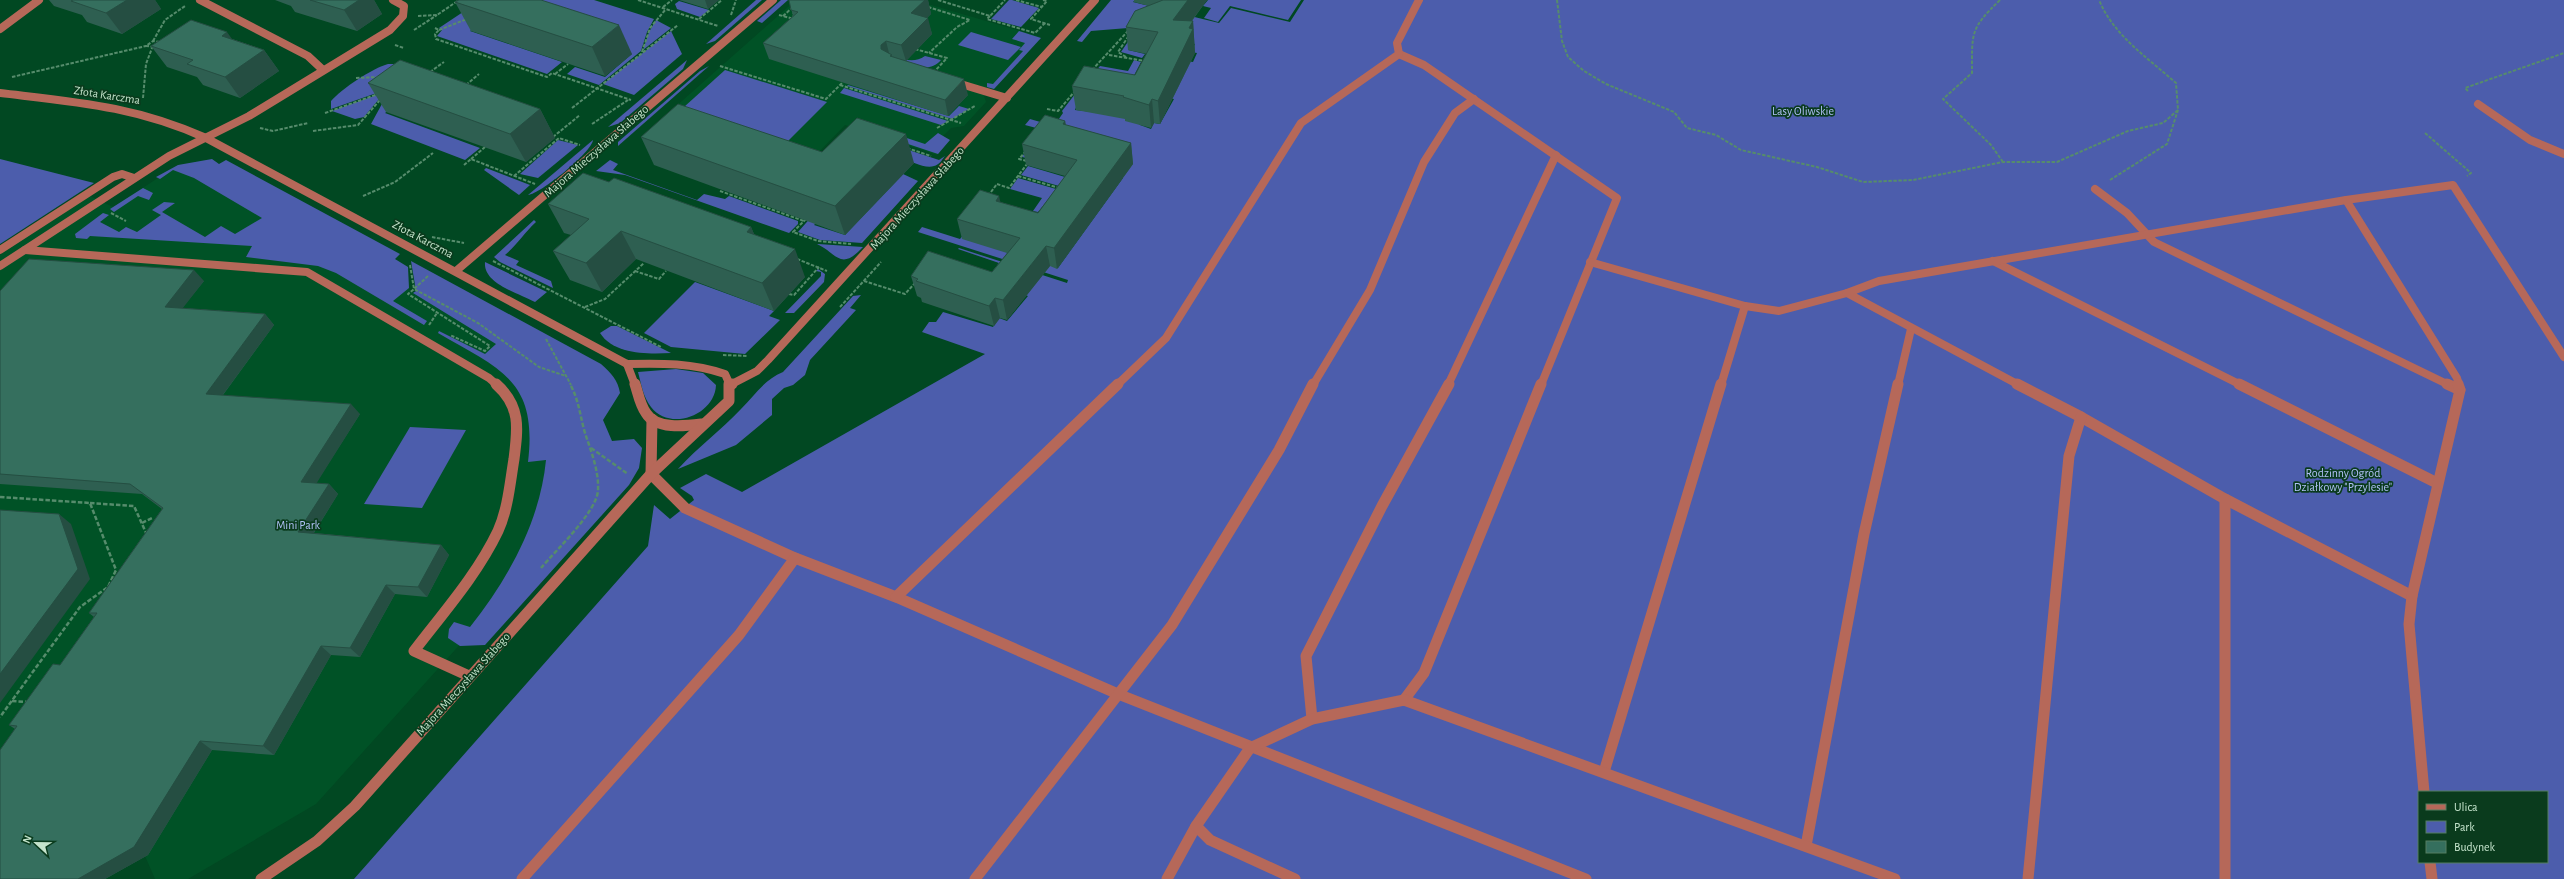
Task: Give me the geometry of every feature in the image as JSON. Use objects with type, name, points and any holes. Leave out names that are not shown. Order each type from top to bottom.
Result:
[{"type":"street","points":[[0,29],[39,0]]},
{"type":"street","points":[[200,0],[308,56],[323,70]]},
{"type":"street","points":[[0,266],[169,156],[249,116],[390,30],[403,16],[404,6],[393,0]]},
{"type":"street","name":"Majora Mieczysława Słabego","points":[[456,271],[773,0]]},
{"type":"street","name":"Majora Mieczysława Słabego","points":[[730,385],[757,371],[768,360],[1095,0]]},
{"type":"street","points":[[1399,54],[1397,43],[1419,0]]},
{"type":"street","points":[[1399,54],[1424,65],[1617,198],[1424,673],[1404,700]]},
{"type":"street","points":[[896,597],[1166,338],[1300,123],[1399,54]]},
{"type":"street","points":[[930,75],[1007,98]]},
{"type":"street","name":"Złota Karczma","points":[[0,93],[139,113],[169,122],[206,138],[627,364]]},
{"type":"street","points":[[975,879],[1172,625],[1279,450],[1318,373],[1370,290],[1424,162],[1456,114],[1474,99]]},
{"type":"street","points":[[2478,104],[2530,140],[2564,154]]},
{"type":"street","points":[[1312,719],[1306,656],[1382,506],[1455,372],[1556,155]]},
{"type":"street","points":[[0,250],[113,177],[122,174],[134,178]]},
{"type":"street","points":[[1590,262],[1745,306],[1779,311],[1846,293],[1879,281],[2147,233],[2346,200],[2453,185],[2564,357]]},
{"type":"street","points":[[2095,189],[2127,213],[2154,242],[2190,261],[2460,390]]},
{"type":"street","points":[[2346,200],[2456,378],[2460,390],[2437,483],[2412,596],[2409,624],[2424,791]]},
{"type":"street","points":[[25,250],[288,269],[307,272],[489,378],[507,394],[515,410],[517,438],[507,501],[498,530],[469,579],[414,651],[470,676]]},
{"type":"street","points":[[1992,261],[2437,483]]},
{"type":"street","points":[[1846,293],[1911,329],[2081,417],[2225,499],[2412,596]]},
{"type":"street","points":[[1604,772],[1745,306]]},
{"type":"street","points":[[1806,846],[1864,534],[1911,329]]},
{"type":"street","points":[[676,362],[709,367],[725,374],[730,385],[729,401],[702,424],[676,426],[652,419],[646,414],[627,364],[676,362]]},
{"type":"street","points":[[2028,879],[2069,456],[2081,417]]},
{"type":"street","points":[[652,419],[647,478],[684,508],[795,558],[896,597],[1118,694],[1250,748],[1586,879]]},
{"type":"street","name":"Majora Mieczysława Słabego","points":[[261,879],[317,841],[355,806],[647,478],[702,424]]},
{"type":"street","points":[[2225,499],[2225,879]]},
{"type":"street","points":[[522,879],[739,635],[795,558]]},
{"type":"street","points":[[1167,879],[1196,826],[1250,748],[1312,719],[1404,700],[1896,879]]},
{"type":"street","points":[[1196,826],[1210,840],[1295,879]]},
{"type":"street","points":[[2430,863],[2432,879]]},
{"type":"path","points":[[403,16],[437,16],[459,0]]},
{"type":"path","points":[[638,0],[722,27]]},
{"type":"path","points":[[663,8],[672,0]]},
{"type":"path","points":[[699,19],[722,0]]},
{"type":"path","points":[[732,19],[731,14],[736,0]]},
{"type":"path","points":[[938,0],[990,16]]},
{"type":"path","points":[[1005,0],[987,19],[1035,34],[1045,23]]},
{"type":"path","points":[[1016,0],[1042,7]]},
{"type":"path","points":[[1043,0],[1048,1],[1031,19],[1051,25]]},
{"type":"path","points":[[1557,0],[1562,41],[1568,57],[1584,71],[1606,84],[1674,112],[1687,128],[1716,135],[1741,150],[1817,167],[1863,182],[1913,180],[2003,162],[2057,162],[2128,130],[2163,123],[2178,110]]},
{"type":"path","points":[[2000,0],[1978,21],[1972,41],[1972,73],[1943,99],[1991,146],[2003,162]]},
{"type":"path","points":[[2095,189],[2167,144],[2178,110],[2176,84],[2125,37],[2102,12],[2099,0]]},
{"type":"path","points":[[796,3],[783,16],[793,17],[798,20],[796,22]]},
{"type":"path","points":[[793,17],[792,13],[799,6]]},
{"type":"path","points":[[925,6],[970,20],[957,27],[929,53]]},
{"type":"path","points":[[6,78],[146,46],[153,41],[164,20],[184,7]]},
{"type":"path","points":[[642,53],[648,32],[655,20],[666,9]]},
{"type":"path","points":[[469,18],[439,30],[435,34],[436,39],[547,77],[552,73],[635,101]]},
{"type":"path","points":[[572,108],[678,25]]},
{"type":"path","points":[[435,28],[439,30]]},
{"type":"path","points":[[1089,73],[1108,55],[1129,29],[1133,30],[1118,52],[1126,57]]},
{"type":"path","points":[[153,41],[157,40],[160,43]]},
{"type":"path","points":[[143,98],[146,64],[152,48],[167,41]]},
{"type":"path","points":[[146,46],[152,48]]},
{"type":"path","points":[[400,47],[404,48]]},
{"type":"path","points":[[912,48],[947,58],[930,75]]},
{"type":"path","points":[[2478,104],[2465,88],[2496,76],[2544,62],[2564,53]]},
{"type":"path","points":[[1108,55],[1144,61],[1152,59]]},
{"type":"path","points":[[1141,67],[1146,57]]},
{"type":"path","points":[[427,75],[444,62]]},
{"type":"path","points":[[555,74],[568,64]]},
{"type":"path","points":[[717,65],[826,99],[842,82]]},
{"type":"path","points":[[461,89],[479,74]]},
{"type":"path","points":[[356,78],[380,77]]},
{"type":"path","points":[[840,85],[951,121],[965,124]]},
{"type":"path","points":[[1047,109],[1058,111],[1076,90]]},
{"type":"path","points":[[324,113],[381,93]]},
{"type":"path","points":[[313,131],[358,125],[368,116],[384,95]]},
{"type":"path","points":[[592,124],[621,103],[631,100]]},
{"type":"path","points":[[938,128],[974,106]]},
{"type":"path","points":[[553,137],[580,115]]},
{"type":"path","points":[[261,129],[274,131],[308,122]]},
{"type":"path","points":[[551,131],[558,133]]},
{"type":"path","points":[[558,133],[559,138]]},
{"type":"path","points":[[2425,133],[2471,173],[2453,185]]},
{"type":"path","points":[[559,138],[583,146]]},
{"type":"path","points":[[514,176],[559,138]]},
{"type":"path","points":[[903,146],[938,158]]},
{"type":"path","points":[[464,165],[485,148]]},
{"type":"path","points":[[993,201],[986,199],[997,184],[1009,188],[1029,161],[1019,159],[1027,150]]},
{"type":"path","points":[[363,196],[395,182],[433,154]]},
{"type":"path","points":[[471,159],[537,185]]},
{"type":"path","points":[[1027,164],[1033,166]]},
{"type":"path","points":[[1018,176],[1061,189]]},
{"type":"path","points":[[1057,194],[1064,185]]},
{"type":"path","points":[[716,194],[723,188]]},
{"type":"path","points":[[720,191],[804,221]]},
{"type":"path","points":[[112,214],[126,221]]},
{"type":"path","points":[[809,216],[792,232],[818,241],[857,244]]},
{"type":"path","points":[[432,238],[471,243]]},
{"type":"path","points":[[792,258],[819,267],[827,271],[829,276]]},
{"type":"path","points":[[489,259],[665,349]]},
{"type":"path","points":[[409,262],[414,289]]},
{"type":"path","points":[[584,307],[606,299],[644,262]]},
{"type":"path","points":[[442,264],[408,294],[490,346],[485,351],[443,332]]},
{"type":"path","points":[[789,294],[794,295],[819,267]]},
{"type":"path","points":[[635,271],[659,279],[666,271]]},
{"type":"path","points":[[864,281],[906,294],[919,278]]},
{"type":"path","points":[[414,289],[478,323],[540,367],[566,376]]},
{"type":"path","points":[[436,328],[430,325],[437,313]]},
{"type":"path","points":[[720,355],[744,357],[753,354]]},
{"type":"path","points":[[591,448],[622,471],[647,478]]},
{"type":"path","points":[[0,497],[134,506],[150,541]]},
{"type":"path","points":[[90,503],[116,570],[108,587],[107,594]]},
{"type":"path","points":[[142,523],[152,518]]},
{"type":"path","points":[[0,717],[80,607],[108,587],[118,576]]},
{"type":"path","points":[[11,701],[32,703]]},
{"type":"shaded area","points":[[796,0],[914,0],[1041,37],[984,96],[986,102],[964,126],[951,128],[943,136],[947,143],[937,155],[845,125],[815,156],[674,108]]},
{"type":"shaded area","points":[[172,169],[198,179],[412,291],[474,327],[538,371],[594,496],[316,804],[188,879],[155,879],[145,856],[106,879],[0,879],[0,255],[90,196],[113,207]]},
{"type":"green space","points":[[482,0],[594,0],[654,19],[647,32],[641,51],[599,85],[567,74],[575,67],[605,77],[632,54],[530,21]]},
{"type":"green space","points":[[756,0],[762,0],[715,41],[706,44]]},
{"type":"green space","points":[[781,0],[788,0],[762,23],[757,21]]},
{"type":"green space","points":[[1009,0],[1039,8],[1021,27],[991,19]]},
{"type":"green space","points":[[1111,0],[1135,0],[1133,2],[1219,23],[1231,8],[1290,22],[1304,0],[2564,0],[2564,879],[354,879],[648,546],[654,505],[670,519],[694,500],[692,496],[680,488],[706,474],[742,492],[985,354],[922,332],[929,322],[936,322],[943,312],[993,327],[999,318],[1007,321],[1028,296],[986,280],[999,263],[958,249],[959,248],[1067,283],[1068,280],[918,232],[922,227],[960,239],[990,201],[970,239],[1058,268],[1123,178],[1022,157],[1040,129],[1025,125],[1030,119],[1054,126],[1063,113],[1062,111],[1085,81],[1075,110],[1128,116],[1140,125],[1151,129],[1154,123],[1160,124],[1174,99],[1168,98],[1185,72],[1187,61],[1193,62],[1197,53],[1191,52],[1195,44],[1137,34],[1128,50],[1145,54],[1142,58],[1121,52],[1136,30],[1128,28],[1091,31],[1082,42],[1077,41]]},
{"type":"green space","points":[[1208,0],[1301,0],[1288,20],[1230,6],[1218,22],[1204,18],[1211,8],[1203,6]]},
{"type":"green space","points":[[679,1],[709,10],[700,17],[677,9],[675,4]]},
{"type":"green space","points":[[478,2],[499,9],[470,31],[562,62],[547,74],[437,36],[442,30],[439,28]]},
{"type":"green space","points":[[656,20],[671,28],[643,50],[649,32]]},
{"type":"green space","points":[[671,31],[682,54],[634,95],[603,84]]},
{"type":"green space","points":[[1019,31],[1041,38],[994,89],[987,87],[987,83],[993,84],[1023,51],[1019,50],[1025,43],[1012,39]]},
{"type":"green space","points":[[971,32],[1021,47],[1008,60],[958,45]]},
{"type":"green space","points":[[891,56],[908,60],[917,60],[925,56],[941,60],[930,67],[923,67],[910,64]]},
{"type":"green space","points":[[687,60],[683,69],[620,123],[608,127]]},
{"type":"green space","points":[[1134,60],[1141,62],[1129,85],[1090,78],[1100,66],[1128,71]]},
{"type":"green space","points":[[388,64],[397,64],[388,89],[331,109],[331,101],[349,85],[366,74]]},
{"type":"green space","points":[[709,66],[618,146],[618,142],[700,71]]},
{"type":"green space","points":[[725,70],[827,102],[788,141],[684,107]]},
{"type":"green space","points":[[848,85],[949,116],[959,106],[969,109],[952,119],[847,86]]},
{"type":"green space","points":[[417,88],[385,113],[480,148],[465,160],[371,124],[389,91]]},
{"type":"green space","points":[[844,88],[948,121],[941,125],[840,93]]},
{"type":"green space","points":[[385,92],[364,117],[355,119],[332,111]]},
{"type":"green space","points":[[858,122],[925,144],[938,133],[950,140],[938,154],[854,126]]},
{"type":"green space","points":[[869,137],[939,160],[945,156],[934,166],[927,167],[919,165]]},
{"type":"green space","points":[[558,140],[578,145],[538,178],[520,174]]},
{"type":"green space","points":[[593,140],[584,154],[565,172],[543,188],[528,195]]},
{"type":"green space","points":[[0,159],[94,183],[0,244]]},
{"type":"green space","points":[[212,159],[219,164],[226,160],[400,254],[395,259],[408,267],[409,288],[393,301],[427,321],[424,325],[336,273],[318,266],[246,257],[252,246],[90,236],[87,239],[76,238],[75,234],[103,213],[109,215],[100,222],[119,232],[126,227],[137,232],[161,215],[152,210],[164,202],[175,203],[162,212],[205,237],[221,226],[235,234],[262,218],[194,178],[173,170],[160,179],[156,177],[178,165]]},
{"type":"green space","points":[[610,160],[618,164],[613,170],[697,200],[704,194],[725,199],[729,196],[798,221],[798,224],[789,233],[625,175],[596,171]]},
{"type":"green space","points":[[1028,166],[1065,177],[1059,186],[1021,175]]},
{"type":"green space","points":[[486,168],[530,185],[519,195],[484,170]]},
{"type":"green space","points":[[903,174],[918,181],[862,243],[820,240],[798,232],[821,206],[830,209],[814,225],[845,235]]},
{"type":"green space","points":[[1018,178],[1056,190],[1038,212],[1033,211],[1042,198],[1010,189]]},
{"type":"green space","points":[[143,188],[153,193],[149,200],[138,196],[114,212],[110,209]]},
{"type":"green space","points":[[534,220],[536,222],[505,255],[519,261],[516,265],[551,281],[553,288],[500,262],[494,257]]},
{"type":"green space","points":[[817,244],[863,247],[849,258],[844,259],[839,258]]},
{"type":"green space","points":[[411,261],[601,364],[614,377],[618,384],[620,393],[603,420],[612,441],[634,439],[642,448],[639,468],[629,485],[485,645],[460,646],[448,638],[449,629],[454,622],[470,627],[484,609],[509,569],[520,549],[537,506],[543,483],[546,460],[528,462],[530,434],[527,412],[520,394],[510,380],[496,368],[438,333],[439,331],[485,354],[496,344],[413,293],[416,291]]},
{"type":"green space","points":[[485,262],[547,292],[535,302],[503,287],[490,276],[486,270]]},
{"type":"green space","points":[[818,269],[825,274],[824,282],[794,313],[785,313],[821,276],[821,272],[816,271]]},
{"type":"green space","points":[[695,282],[774,311],[769,316],[780,320],[745,354],[671,347],[644,333]]},
{"type":"green space","points":[[861,295],[850,308],[856,310],[810,360],[805,375],[793,385],[784,388],[772,399],[772,415],[736,445],[678,469],[693,453],[733,417],[765,383],[783,372],[853,296]]},
{"type":"green space","points":[[611,326],[617,326],[671,353],[632,352],[614,346],[600,333]]},
{"type":"green space","points":[[676,369],[703,373],[716,385],[714,396],[708,405],[700,412],[690,417],[680,419],[669,418],[659,414],[651,407],[644,394],[638,372]]},
{"type":"green space","points":[[410,427],[466,430],[422,508],[364,504]]},
{"type":"building","points":[[127,0],[106,13],[71,1]]},
{"type":"building","points":[[310,0],[359,0],[344,10]]},
{"type":"building","points":[[459,0],[541,0],[619,25],[592,47],[455,2]]},
{"type":"building","points":[[789,0],[925,0],[911,13],[928,18],[901,45],[886,41],[881,45],[881,49],[892,55],[890,56],[964,79],[945,100],[763,43],[798,12],[791,10]]},
{"type":"building","points":[[1163,0],[1188,0],[1173,20],[1193,21],[1189,28],[1193,29],[1158,101],[1152,99],[1149,105],[1123,97],[1124,96],[1072,86],[1084,66],[1135,75],[1158,32],[1126,27],[1135,11]]},
{"type":"building","points":[[191,20],[227,32],[222,36],[264,50],[225,77],[187,64],[193,60],[151,46]]},
{"type":"building","points":[[400,60],[540,109],[510,134],[368,83]]},
{"type":"building","points":[[678,104],[822,152],[857,118],[906,134],[835,206],[641,137]]},
{"type":"building","points":[[1045,115],[1065,121],[1063,124],[1131,143],[1054,248],[1046,246],[1003,300],[995,298],[989,306],[916,281],[918,279],[911,276],[928,251],[992,272],[1020,238],[957,219],[980,190],[999,196],[996,201],[1038,213],[1077,160],[1022,144]]},
{"type":"building","points":[[583,173],[609,182],[614,178],[751,227],[747,232],[795,249],[762,283],[621,231],[586,263],[553,251],[589,219],[548,204]]},
{"type":"building","points":[[29,259],[194,270],[165,307],[265,314],[206,394],[351,404],[301,482],[329,484],[298,532],[441,545],[418,587],[386,585],[350,648],[321,646],[263,746],[200,741],[134,847],[78,879],[0,879],[0,750],[17,726],[9,725],[53,664],[60,665],[97,613],[89,613],[163,508],[130,484],[0,474],[0,291]]},
{"type":"building","points":[[0,510],[59,514],[78,569],[0,674]]},
{"type":"park label","name":"Lasy Oliwskie","points":[[1803,111]]},
{"type":"park label","name":"Rodzinny Ogród Działkowy \"Przylesie\"","points":[[2343,480]]},
{"type":"park label","name":"Mini Park","points":[[298,525]]}]
